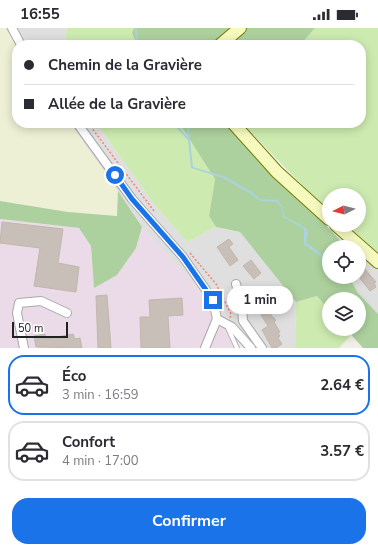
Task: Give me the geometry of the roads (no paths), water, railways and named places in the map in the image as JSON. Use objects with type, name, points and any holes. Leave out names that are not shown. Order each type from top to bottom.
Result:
[{"type":"street","points":[[12,28],[18,40]]},
{"type":"street","points":[[226,40],[240,28]]},
{"type":"street","points":[[82,128],[132,199],[183,257],[213,300],[217,319],[205,348]]},
{"type":"street","points":[[237,128],[277,172],[322,213]]},
{"type":"street","points":[[344,232],[378,262]]},
{"type":"street","points":[[236,284],[243,321],[262,348]]},
{"type":"street","points":[[24,348],[17,313],[19,302],[41,301],[67,313]]},
{"type":"street","points":[[217,319],[229,327],[251,348]]},
{"type":"street","points":[[229,327],[243,321]]},
{"type":"lane","points":[[229,327],[237,348]]},
{"type":"water","points":[[187,128],[189,128],[193,167],[224,176],[252,192],[260,199],[278,200],[283,208],[284,216],[306,228],[308,233],[306,243],[322,255],[322,259],[319,255],[304,244],[304,229],[283,217],[282,208],[277,202],[260,201],[223,178],[191,168]]},
{"type":"waterway","points":[[136,28],[137,40]]},
{"type":"waterway","points":[[178,128],[188,139]]}]
